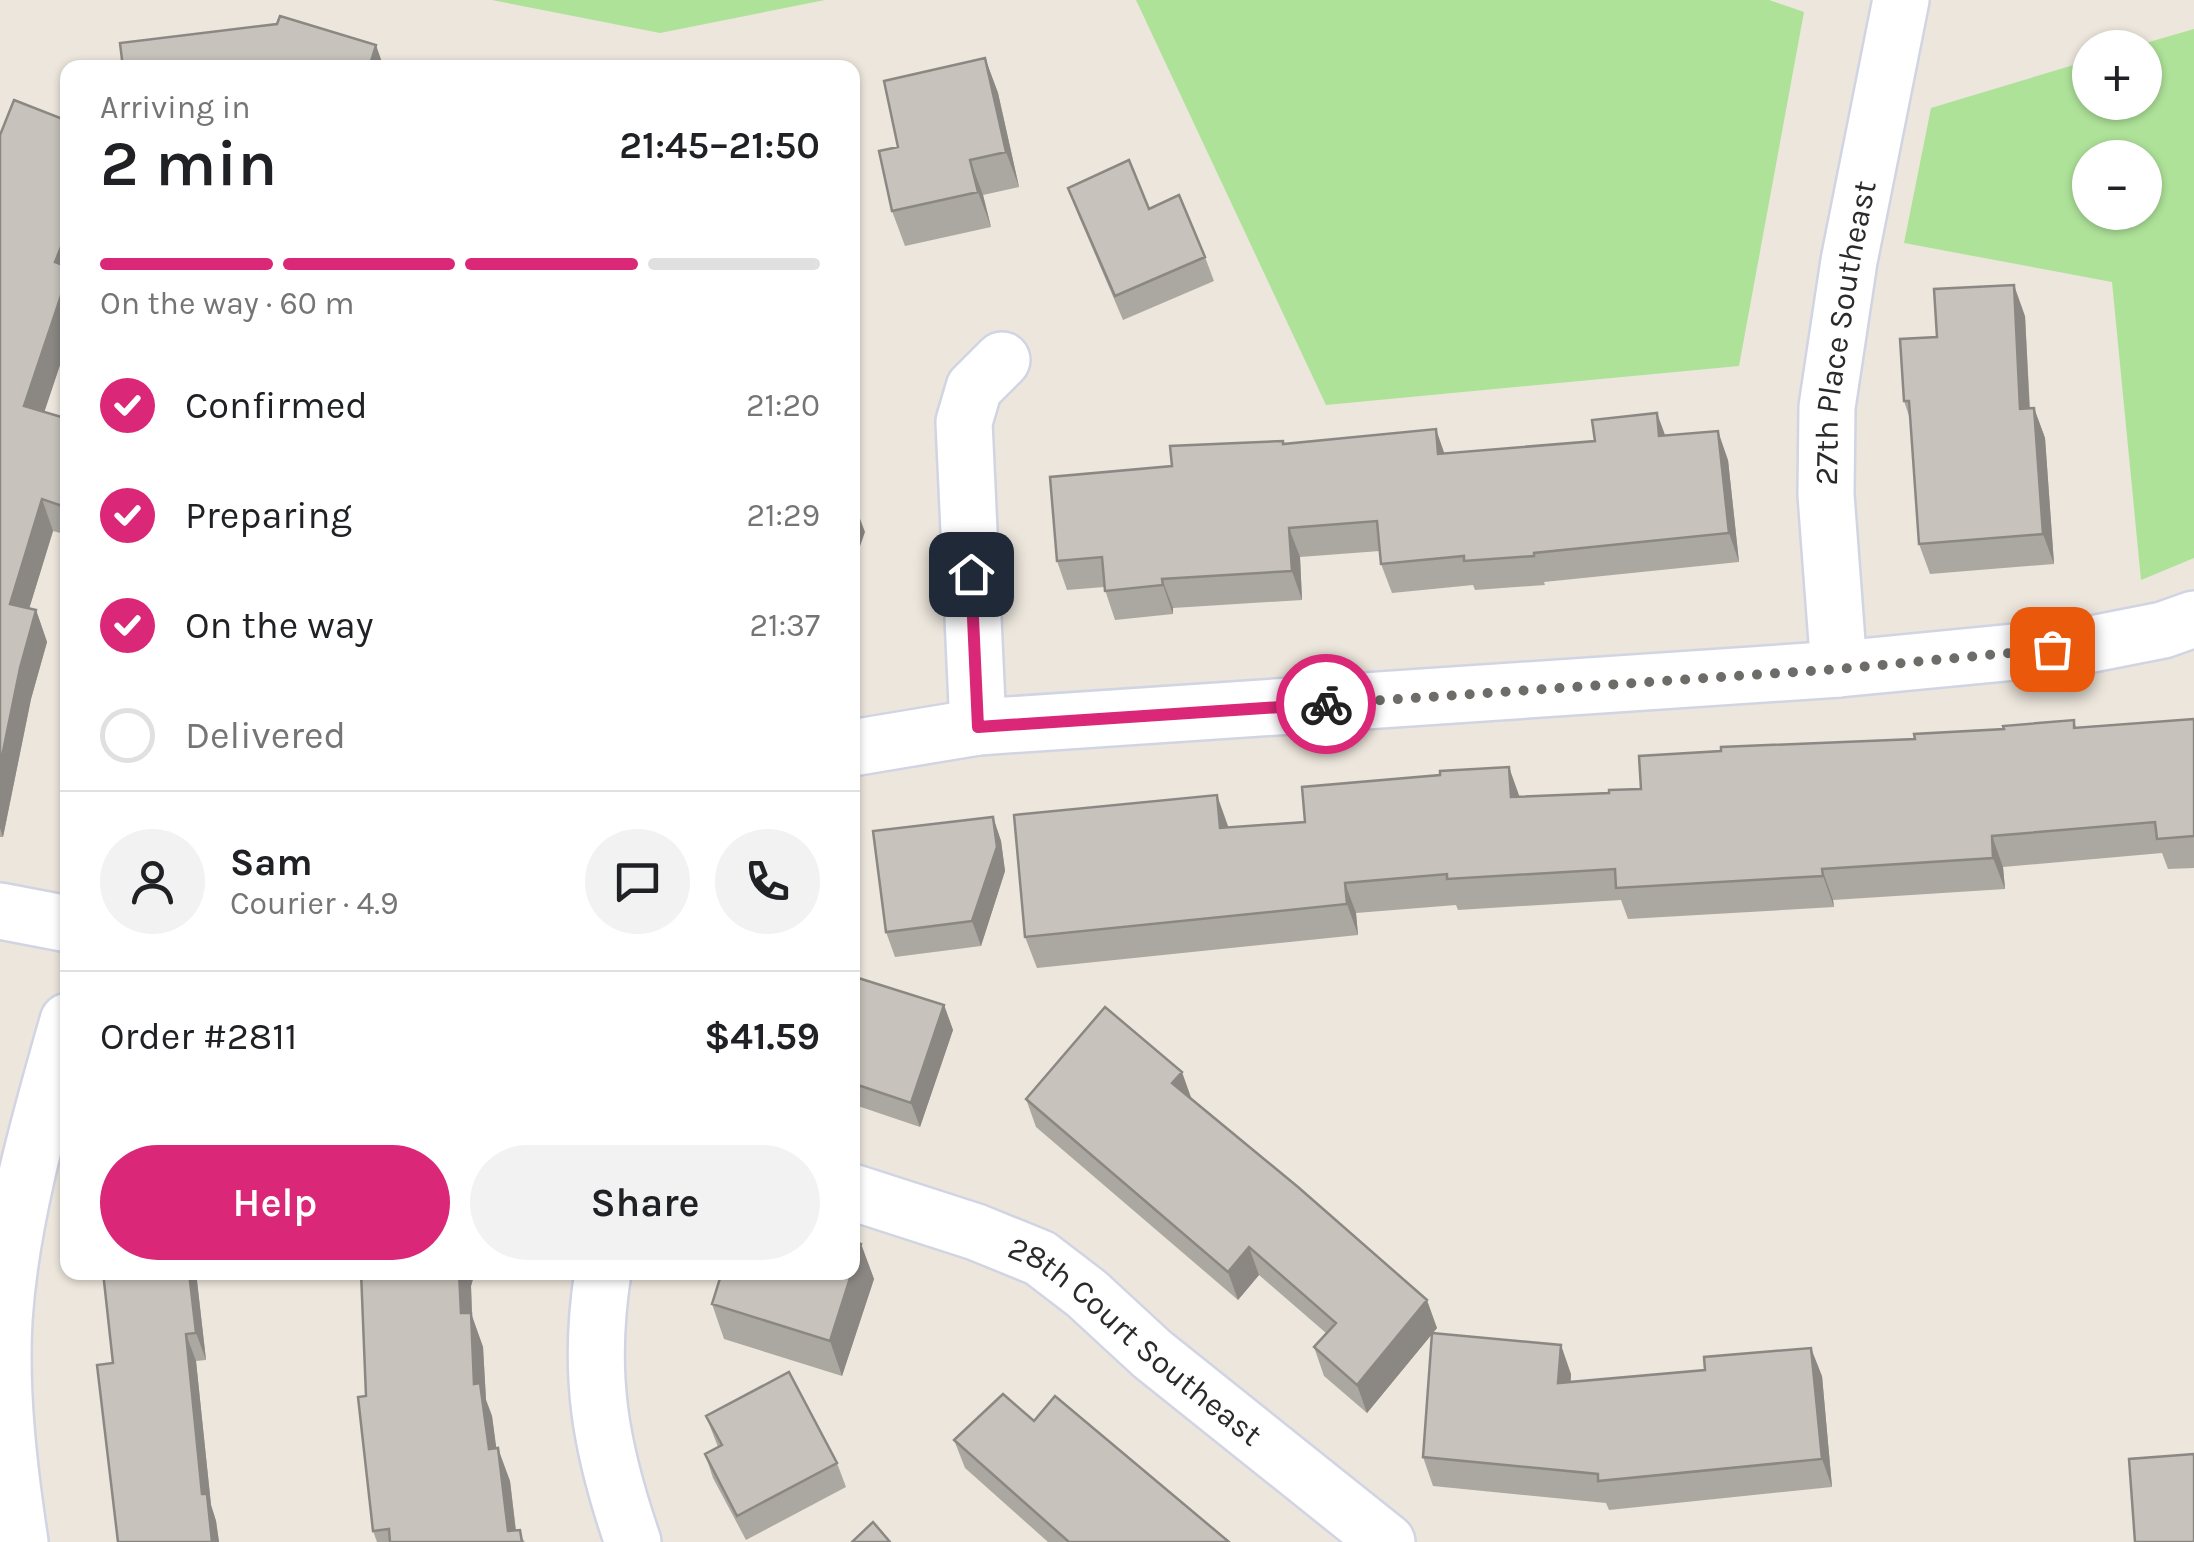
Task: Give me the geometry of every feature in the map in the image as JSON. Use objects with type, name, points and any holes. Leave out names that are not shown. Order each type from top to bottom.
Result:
[{"type":"street","name":"27th Place Southeast","points":[[1839,669],[1826,496],[1828,407],[1850,261],[1901,0]]},
{"type":"street","points":[[978,727],[964,422],[974,388],[1002,360]]},
{"type":"street","points":[[860,747],[978,727],[1839,669],[2087,645],[2163,630],[2194,619]]},
{"type":"street","points":[[0,911],[60,922]]},
{"type":"street","points":[[20,1542],[4,1410],[4,1322],[13,1244],[31,1151],[60,1048]]},
{"type":"street","name":"28th Court Southeast","points":[[860,1195],[976,1232],[1040,1258],[1088,1294],[1152,1354],[1388,1542]]},
{"type":"street","points":[[602,1280],[594,1324],[596,1401],[611,1479],[633,1542]]},
{"type":"green space","points":[[492,0],[825,0],[660,33]]},
{"type":"green space","points":[[1136,0],[1769,0],[1804,12],[1739,366],[1326,405]]},
{"type":"green space","points":[[2194,29],[2194,558],[2141,580],[2112,282],[1904,243],[1931,108],[2072,65],[2072,120],[2162,120],[2162,38]]},
{"type":"building","points":[[280,16],[376,45],[371,60],[122,60],[120,43],[277,24]]},
{"type":"building","points":[[985,58],[1006,152],[970,160],[978,192],[892,211],[879,151],[898,147],[884,81]]},
{"type":"building","points":[[14,100],[60,118],[60,250],[55,262],[60,264],[60,299],[24,406],[60,417],[60,505],[42,499],[10,604],[36,610],[0,766],[0,135]]},
{"type":"building","points":[[1129,160],[1149,209],[1179,195],[1205,257],[1115,296],[1068,188]]},
{"type":"building","points":[[2014,285],[2020,409],[2034,408],[2043,534],[1919,544],[1909,401],[1904,401],[1900,339],[1937,337],[1934,289]]},
{"type":"building","points":[[1657,413],[1659,436],[1718,431],[1729,533],[1534,556],[1464,561],[1464,556],[1381,564],[1377,521],[1289,528],[1292,571],[1162,579],[1163,585],[1105,591],[1102,557],[1057,561],[1050,477],[1172,466],[1170,446],[1283,444],[1436,429],[1438,454],[1595,441],[1592,420]]},
{"type":"building","points":[[2194,719],[2194,836],[2157,839],[2155,822],[1992,836],[1993,858],[1822,869],[1823,876],[1616,888],[1615,869],[1447,879],[1447,874],[1345,883],[1347,904],[1025,937],[1014,815],[1217,795],[1220,828],[1305,822],[1302,787],[1440,775],[1440,771],[1509,767],[1511,797],[1609,793],[1641,789],[1639,756],[1721,751],[1721,747],[1915,739],[1914,734],[2074,720],[2074,728]]},
{"type":"building","points":[[993,817],[997,847],[972,921],[886,932],[873,831]]},
{"type":"building","points":[[860,979],[944,1005],[911,1103],[860,1086]]},
{"type":"building","points":[[1105,1007],[1182,1072],[1172,1083],[1427,1300],[1357,1385],[1314,1347],[1336,1323],[1249,1247],[1228,1272],[1026,1099]]},
{"type":"building","points":[[104,1280],[190,1280],[196,1333],[186,1334],[202,1494],[207,1494],[212,1542],[118,1542],[97,1365],[113,1363]]},
{"type":"building","points":[[361,1280],[459,1280],[461,1313],[471,1313],[474,1384],[480,1383],[489,1449],[498,1448],[508,1531],[520,1530],[522,1542],[390,1542],[389,1529],[373,1531],[358,1397],[366,1396]]},
{"type":"building","points":[[720,1280],[849,1280],[830,1341],[712,1304]]},
{"type":"building","points":[[1432,1333],[1561,1345],[1558,1383],[1705,1370],[1704,1357],[1811,1348],[1822,1459],[1598,1481],[1598,1474],[1423,1457]]},
{"type":"building","points":[[789,1372],[837,1463],[737,1516],[705,1454],[722,1445],[706,1416]]},
{"type":"building","points":[[1003,1394],[1034,1421],[1055,1396],[1229,1542],[1069,1542],[954,1440]]},
{"type":"building","points":[[2194,1454],[2194,1542],[2135,1542],[2129,1459]]},
{"type":"building","points":[[873,1522],[890,1542],[852,1542]]},
{"type":"way so far","points":[[1326,704],[1839,669],[2052,649]]},
{"type":"route","points":[[971,574],[978,727],[1326,704]]}]
